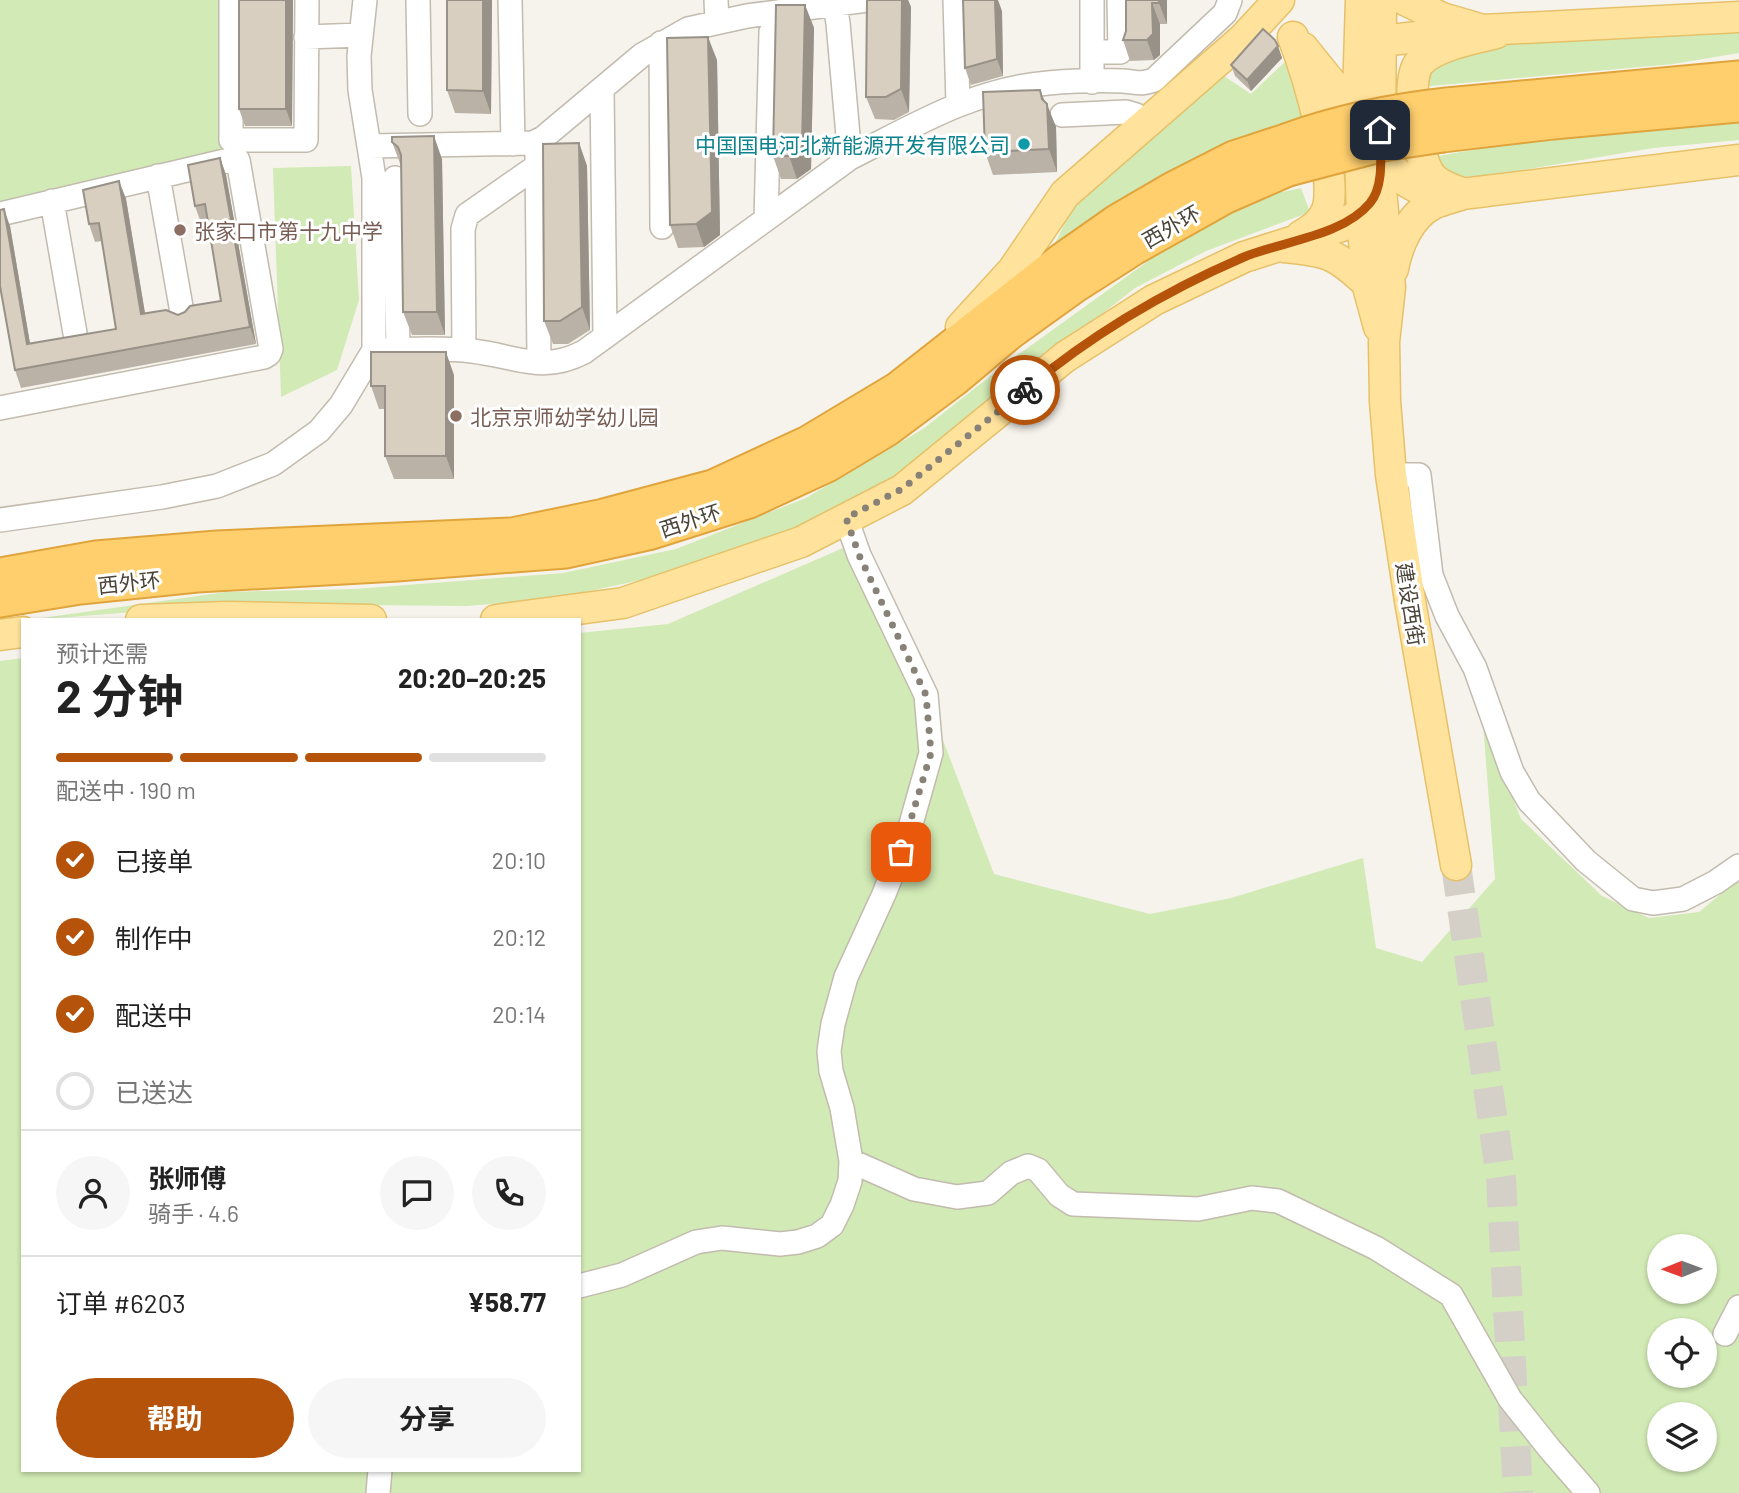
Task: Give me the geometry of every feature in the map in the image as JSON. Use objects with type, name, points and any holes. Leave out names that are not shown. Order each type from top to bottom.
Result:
[{"type":"highway","points":[[1287,155],[1382,144],[1445,120],[1739,78]]},
{"type":"highway","points":[[1445,120],[1553,122],[1739,105]]},
{"type":"highway","name":"西外环","points":[[0,575],[96,558],[204,549],[512,535],[604,516],[713,487],[808,443],[886,396],[1061,261],[1118,221],[1173,188],[1234,158],[1287,155]]},
{"type":"highway","name":"西外环","points":[[0,600],[80,587],[197,575],[397,565],[566,551],[648,533],[749,501],[827,465],[887,429],[954,379],[1010,332],[1074,286],[1135,247],[1224,197],[1287,155]]},
{"type":"main road","points":[[886,396],[952,337],[1013,270],[1065,194],[1244,38],[1279,0]]},
{"type":"main road","name":"建设西街","points":[[1361,0],[1358,87],[1375,159],[1362,212],[1378,285]]},
{"type":"main road","name":"建设西街","points":[[1381,0],[1375,159],[1378,285],[1391,475],[1456,865]]},
{"type":"main road","points":[[1405,0],[1442,18],[1483,30]]},
{"type":"main road","points":[[1358,87],[1371,47],[1381,41],[1483,30],[1739,17]]},
{"type":"main road","points":[[1462,194],[1438,183],[1423,162],[1412,94],[1415,69],[1422,60],[1451,45],[1515,28]]},
{"type":"main road","points":[[1244,38],[1276,32],[1293,37],[1340,94],[1375,159],[1415,187],[1435,192],[1462,194],[1739,160]]},
{"type":"main road","points":[[1285,242],[1320,223],[1329,198],[1329,177],[1314,100],[1293,37]]},
{"type":"main road","points":[[511,618],[623,603],[800,542],[902,489],[1076,350],[1154,300],[1244,257],[1342,226],[1362,212],[1373,200],[1375,159]]},
{"type":"main road","points":[[1285,242],[1342,260],[1378,285],[1405,231],[1430,205],[1462,194]]},
{"type":"main road","points":[[198,618],[275,618]]},
{"type":"main road","points":[[0,635],[21,632]]},
{"type":"street","points":[[231,0],[231,141],[306,141],[307,0]]},
{"type":"street","points":[[0,520],[162,497],[217,486],[273,464],[319,431],[341,405],[374,350],[374,178],[360,90],[365,0]]},
{"type":"street","points":[[418,0],[420,114]]},
{"type":"street","points":[[510,0],[513,144]]},
{"type":"street","points":[[369,146],[513,144],[537,141],[642,55],[717,11],[747,16],[834,2],[867,0]]},
{"type":"street","points":[[955,0],[958,104]]},
{"type":"street","points":[[1092,0],[1092,82]]},
{"type":"street","points":[[1092,52],[1120,52],[1119,0]]},
{"type":"street","points":[[374,350],[464,351],[550,364],[570,359],[850,158],[958,104],[1002,89],[1049,83],[1126,81],[1140,85],[1154,80],[1225,13],[1230,0]]},
{"type":"street","points":[[834,2],[850,158]]},
{"type":"street","points":[[766,219],[772,32]]},
{"type":"street","points":[[306,37],[361,36]]},
{"type":"street","points":[[661,43],[662,226]]},
{"type":"street","points":[[602,89],[605,335]]},
{"type":"street","points":[[1062,115],[1126,112],[1136,115],[1145,123]]},
{"type":"street","points":[[537,141],[539,362]]},
{"type":"street","points":[[0,214],[238,160],[271,349],[264,357],[0,408]]},
{"type":"street","points":[[464,351],[463,229],[467,215],[537,166]]},
{"type":"street","points":[[158,176],[183,318]]},
{"type":"street","points":[[395,178],[398,350]]},
{"type":"street","points":[[52,201],[76,339]]},
{"type":"street","points":[[1391,475],[1419,475],[1432,575],[1447,616],[1475,668],[1512,772],[1529,801],[1587,861],[1633,899],[1653,903],[1683,899],[1716,882],[1739,866]]},
{"type":"street","points":[[581,1285],[622,1275],[696,1242],[722,1238],[780,1244],[798,1242],[817,1236],[832,1225],[842,1205],[850,1181],[851,1161],[842,1108],[831,1071],[829,1051],[833,1024],[846,977],[909,831],[931,753],[926,695],[859,555],[846,518]]},
{"type":"street","points":[[851,1161],[914,1189],[957,1197],[988,1193],[1012,1173],[1028,1166],[1038,1170],[1059,1195],[1073,1205],[1199,1209],[1252,1198],[1278,1201],[1376,1248],[1451,1295],[1510,1399],[1588,1493]]},
{"type":"street","points":[[1725,1334],[1739,1307]]},
{"type":"street","points":[[378,1493],[380,1472]]},
{"type":"green space","points":[[0,0],[229,0],[230,154],[0,206]]},
{"type":"green space","points":[[1739,27],[1739,53],[1673,64],[1420,87],[1421,75],[1451,51],[1527,41]]},
{"type":"green space","points":[[1290,57],[1311,113],[1219,146],[1134,192],[1050,253],[1069,215],[1102,176],[1221,74],[1251,94]]},
{"type":"green space","points":[[1739,123],[1739,140],[1653,148],[1475,178],[1447,176],[1433,157],[1512,143]]},
{"type":"green space","points":[[351,166],[359,300],[337,370],[281,397],[273,168]]},
{"type":"green space","points":[[1301,188],[1310,212],[1206,251],[1135,288],[904,470],[818,519],[740,549],[641,580],[553,599],[467,606],[242,604],[42,618],[226,592],[355,589],[563,573],[676,549],[806,498],[923,429],[1012,359],[1172,244],[1267,195]]},
{"type":"green space","points":[[866,538],[994,874],[1150,914],[1231,898],[1363,858],[1376,948],[1422,962],[1495,879],[1483,723],[1521,819],[1602,896],[1649,918],[1699,912],[1739,879],[1739,1493],[0,1493],[0,661],[21,658],[21,1472],[581,1472],[581,633],[668,624]]},
{"type":"building","points":[[239,0],[286,0],[286,109],[239,109]]},
{"type":"building","points":[[447,0],[483,0],[483,91],[447,90]]},
{"type":"building","points":[[867,0],[902,0],[901,89],[886,97],[866,97]]},
{"type":"building","points":[[963,0],[995,0],[997,59],[965,68]]},
{"type":"building","points":[[1126,0],[1159,0],[1159,3],[1152,3],[1153,34],[1147,40],[1123,40],[1126,31]]},
{"type":"building","points":[[776,5],[805,5],[802,146],[789,156],[773,156]]},
{"type":"building","points":[[1263,29],[1278,46],[1247,80],[1231,65]]},
{"type":"building","points":[[708,37],[712,212],[696,224],[670,225],[667,38]]},
{"type":"building","points":[[1040,90],[1042,99],[1047,104],[1049,149],[985,152],[983,92]]},
{"type":"building","points":[[434,136],[437,312],[403,312],[401,155],[392,142],[392,137]]},
{"type":"building","points":[[579,143],[582,307],[560,321],[544,321],[543,144]]},
{"type":"building","points":[[220,158],[250,327],[15,370],[0,286],[0,210],[4,209],[27,344],[116,329],[99,223],[89,224],[83,190],[119,181],[141,314],[166,310],[178,315],[190,306],[221,301],[205,204],[195,206],[188,165]]},
{"type":"building","points":[[371,352],[446,352],[446,456],[385,456],[385,386],[371,386]]},
{"type":"tunnel","points":[[1456,865],[1501,1178],[1518,1493]]},
{"type":"way so far","points":[[901,852],[931,753],[926,695],[859,555],[846,518],[902,489],[1025,390]]},
{"type":"place","name":"中国国电河北新能源开发有限公司","points":[[1024,144]]},
{"type":"place","name":"张家口市第十九中学","points":[[180,230]]},
{"type":"place","name":"北京京师幼学幼儿园","points":[[456,416]]},
{"type":"route","points":[[1025,390],[1065,357],[1154,300],[1244,257],[1342,226],[1362,212],[1373,200],[1380,178],[1380,130]]}]
